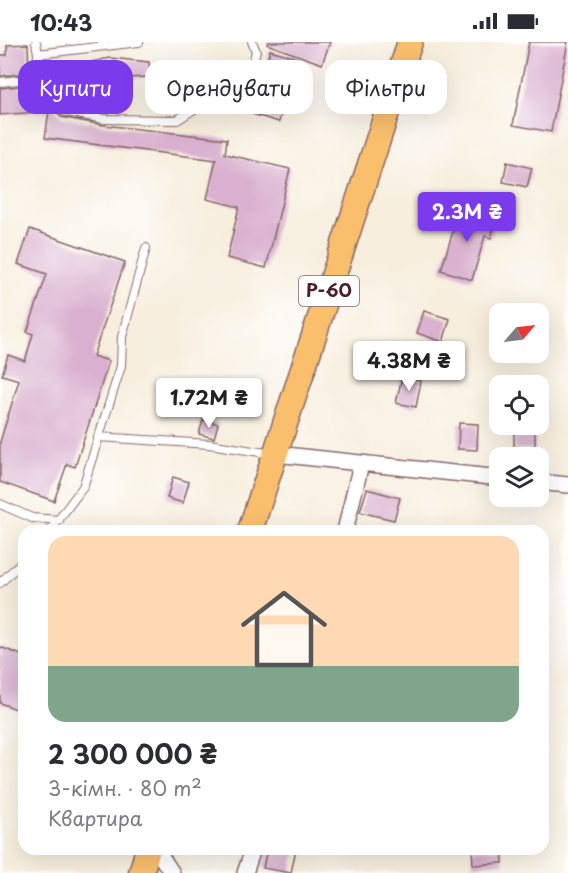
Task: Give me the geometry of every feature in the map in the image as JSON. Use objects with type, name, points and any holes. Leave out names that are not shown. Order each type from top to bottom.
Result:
[{"type":"main road","name":"Р-60","points":[[252,525],[411,45]]},
{"type":"main road","points":[[141,873],[146,855]]},
{"type":"street","points":[[276,454],[489,477]]},
{"type":"street","points":[[346,525],[361,464]]},
{"type":"street","points":[[549,483],[568,484]]},
{"type":"street","points":[[160,855],[172,873]]},
{"type":"street","points":[[245,873],[251,855]]},
{"type":"lane","points":[[36,42],[38,60]]},
{"type":"lane","points":[[39,54],[139,42]]},
{"type":"lane","points":[[78,114],[104,119],[177,120],[237,82],[251,69],[256,51],[252,42]]},
{"type":"lane","points":[[0,82],[18,80]]},
{"type":"lane","points":[[55,525],[83,487],[122,366],[122,337],[146,248]]},
{"type":"lane","points":[[99,437],[209,444],[276,454]]},
{"type":"lane","points":[[0,504],[32,518],[59,520]]},
{"type":"lane","points":[[0,583],[18,566]]},
{"type":"building","points":[[268,42],[330,42],[322,64],[267,44]]},
{"type":"building","points":[[529,42],[568,42],[551,132],[513,125]]},
{"type":"building","points":[[28,44],[29,60],[18,60],[18,74],[0,76],[0,55],[7,55],[7,45]]},
{"type":"building","points":[[270,50],[298,58],[297,60],[267,60]]},
{"type":"building","points":[[110,58],[130,60],[101,60]]},
{"type":"building","points":[[133,60],[145,62],[145,77],[133,78]]},
{"type":"building","points":[[18,86],[18,114],[0,115],[0,88]]},
{"type":"building","points":[[49,114],[59,114],[61,117],[103,125],[227,139],[225,154],[290,169],[266,268],[227,258],[239,207],[207,199],[216,160],[45,138]]},
{"type":"building","points":[[252,114],[281,114],[279,122]]},
{"type":"building","points":[[507,162],[532,168],[527,187],[503,182]]},
{"type":"building","points":[[457,209],[496,219],[491,238],[485,236],[472,280],[441,270],[454,228],[452,228]]},
{"type":"building","points":[[30,229],[125,262],[93,356],[109,361],[75,467],[67,464],[54,501],[0,482],[0,442],[19,380],[2,375],[8,355],[25,361],[33,334],[27,332],[47,274],[18,264]]},
{"type":"building","points":[[424,311],[450,319],[443,342],[417,333]]},
{"type":"building","points":[[402,377],[421,381],[416,407],[396,403]]},
{"type":"building","points":[[203,420],[218,424],[214,438],[199,434]]},
{"type":"building","points":[[459,423],[478,424],[477,450],[458,449]]},
{"type":"building","points":[[514,435],[535,435],[535,447],[514,447]]},
{"type":"building","points":[[173,477],[189,482],[183,503],[167,498]]},
{"type":"building","points":[[367,489],[400,498],[394,520],[360,512]]},
{"type":"building","points":[[0,647],[18,654],[18,710],[0,703]]},
{"type":"building","points":[[266,855],[295,855],[291,873],[263,868]]},
{"type":"building","points":[[472,855],[502,855],[503,863],[473,865]]}]
